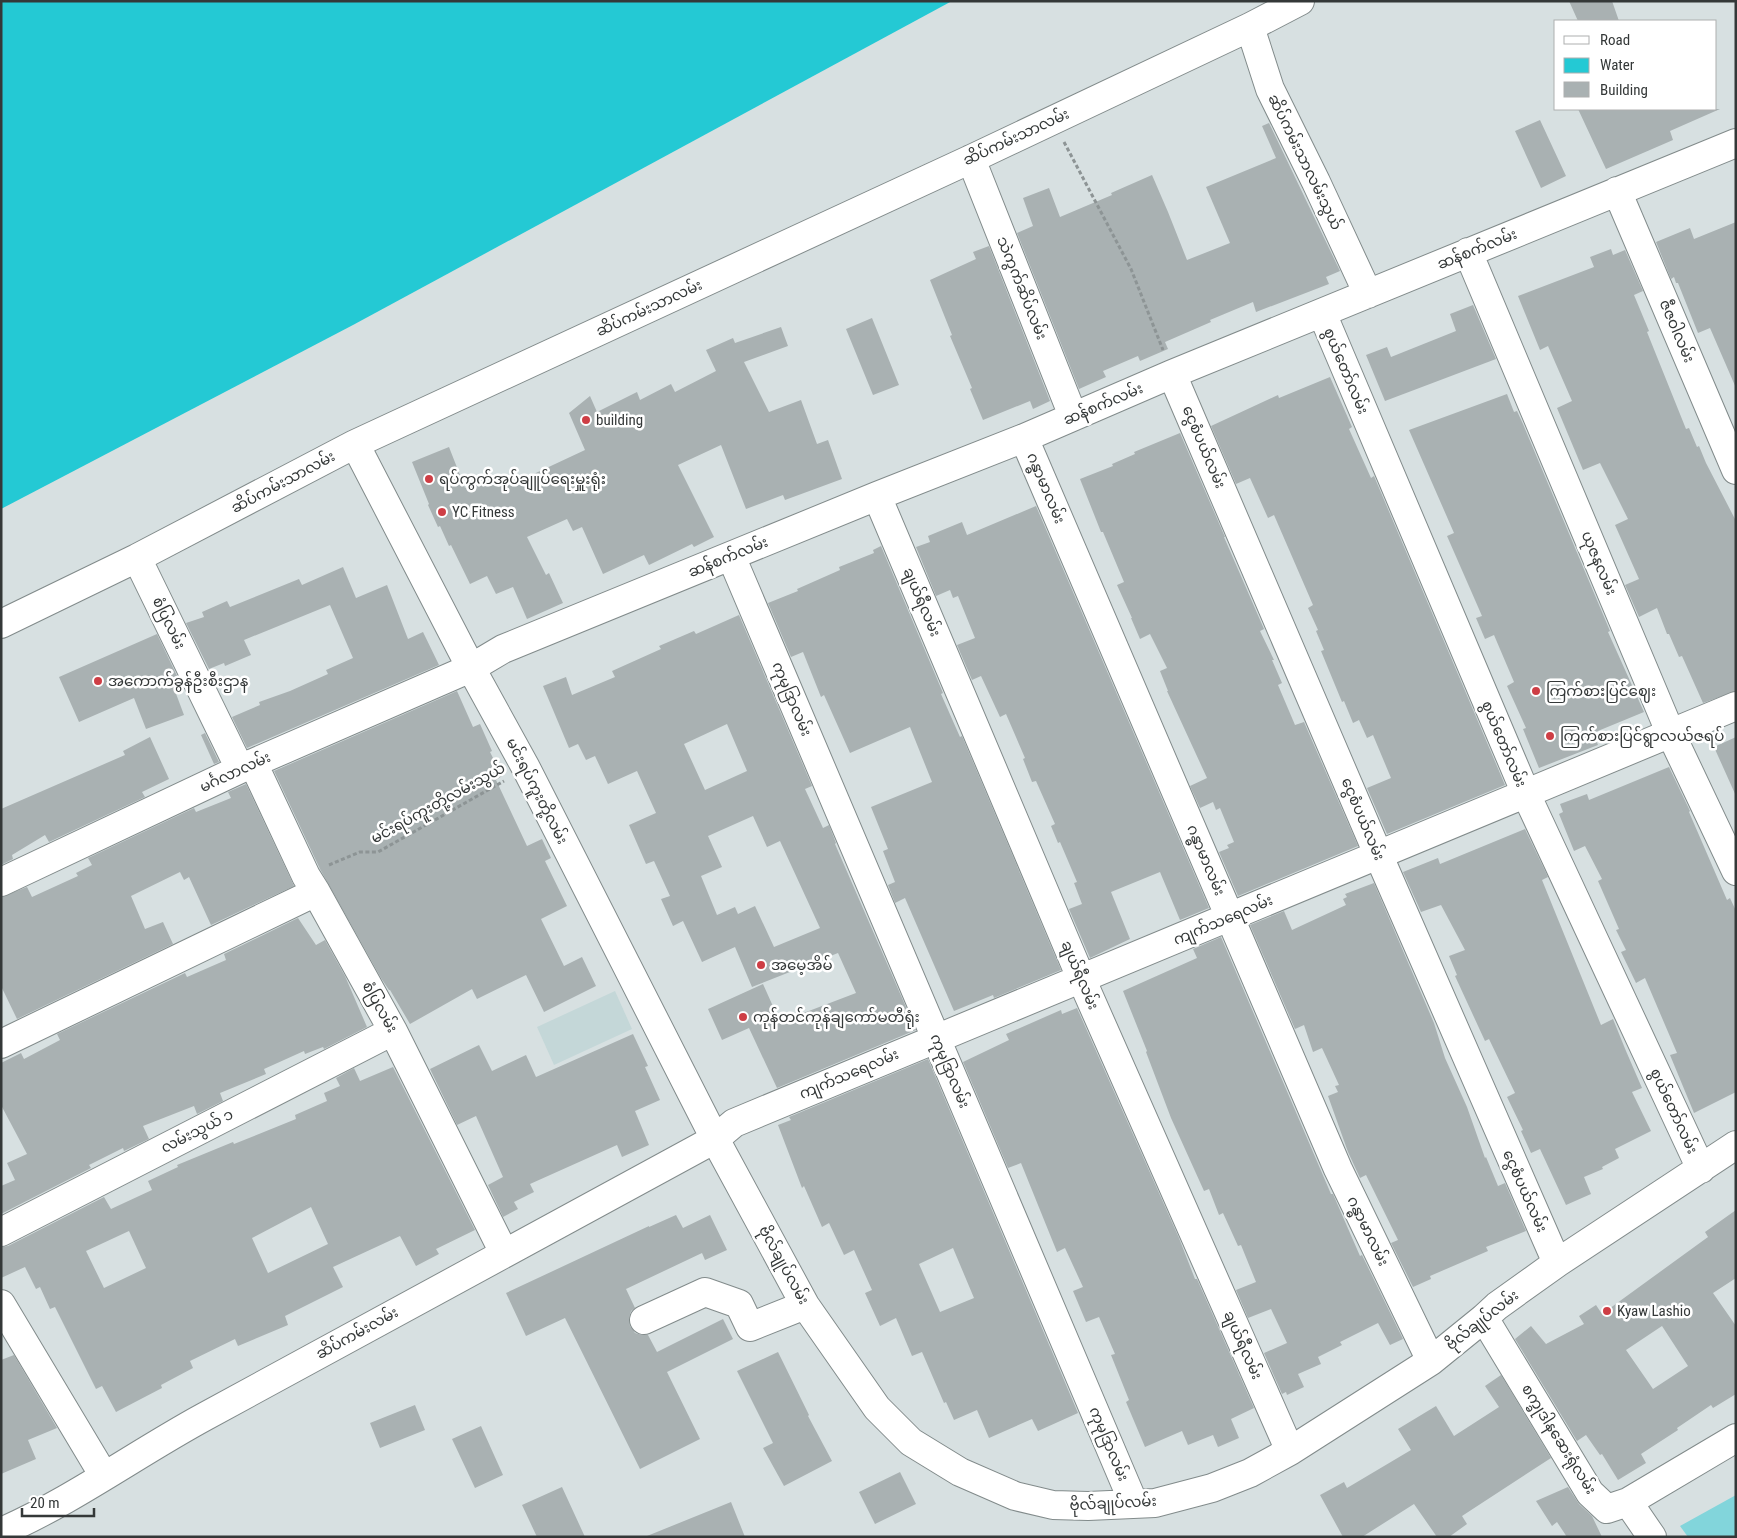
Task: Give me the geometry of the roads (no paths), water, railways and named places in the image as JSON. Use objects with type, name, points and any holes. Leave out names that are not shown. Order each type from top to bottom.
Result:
[{"type":"street","name":"ဆိပ်ကမ်းသာလမ်း","points":[[1,624],[138,558],[355,444],[971,159],[1250,27],[1300,1]]},
{"type":"street","name":"ဆိပ်ကမ်းသာလမ်းသွယ်","points":[[1250,27],[1270,89],[1368,294]]},
{"type":"street","name":"ဆန်စက်လမ်း","points":[[472,668],[503,649],[1024,438],[1172,374],[1736,143]]},
{"type":"street","name":"သဲကွက်ဆိပ်လမ်း","points":[[971,159],[1073,416]]},
{"type":"street","name":"ဇီဇဝါလမ်း","points":[[1617,191],[1736,470]]},
{"type":"street","name":"ယုဇနလမ်း","points":[[1468,252],[1670,732],[1736,871]]},
{"type":"street","name":"စွယ်တော်လမ်း","points":[[1322,313],[1526,794],[1701,1169]]},
{"type":"street","name":"ငွေစံပယ်လမ်း","points":[[1172,374],[1378,854],[1557,1264]]},
{"type":"street","name":"ဂန္ဓာမာလမ်း","points":[[1024,438],[1338,1169],[1431,1361]]},
{"type":"street","name":"မင်းရပ်ကူးတို့လမ်း","points":[[355,444],[526,768],[715,1139]]},
{"type":"street","name":"ချယ်ရီလမ်း","points":[[877,496],[1081,978],[1290,1450]]},
{"type":"street","name":"ကုမုဒြာလမ်း","points":[[731,556],[1134,1504]]},
{"type":"street","name":"စံပြလမ်း","points":[[138,558],[247,766],[393,1031],[504,1253]]},
{"type":"street","name":"မင်္ဂလာလမ်း","points":[[1,882],[247,766],[472,668]]},
{"type":"street","name":"ကျက်သရေလမ်း","points":[[715,1139],[734,1123],[1736,706]]},
{"type":"street","points":[[1,1044],[311,884]]},
{"type":"street","name":"လမ်းသွယ် ၁","points":[[1,1232],[393,1031]]},
{"type":"street","name":"ဆိပ်ကမ်းလမ်း","points":[[1,1532],[20,1524],[196,1422],[715,1139]]},
{"type":"street","name":"ဗိုလ်ချုပ်လမ်း","points":[[715,1139],[805,1305],[877,1408],[911,1442],[960,1472],[1015,1496],[1053,1505],[1088,1506],[1155,1503],[1212,1488],[1250,1472],[1290,1450],[1431,1361],[1497,1306],[1736,1145]]},
{"type":"street","points":[[644,1320],[705,1292],[739,1304],[750,1327],[805,1305]]},
{"type":"street","points":[[1,1304],[104,1476]]},
{"type":"street","name":"စက္ခုဒါနဆေးရုံလမ်း","points":[[1484,1318],[1590,1493],[1607,1509],[1628,1502],[1736,1438]]},
{"type":"street","points":[[1628,1502],[1652,1537]]},
{"type":"water","points":[[1,1],[952,1],[353,325],[1,509]]},
{"type":"place","name":"building","points":[[586,420]]},
{"type":"place","name":"ရပ်ကွက်အုပ်ချူပ်ရေးမှူးရုံး","points":[[429,479]]},
{"type":"place","name":"YC Fitness","points":[[442,512]]},
{"type":"place","name":"အကောက်ခွန်ဦးစီးဌာန","points":[[98,681]]},
{"type":"place","name":"ကြက်စားပြင်ဈေး","points":[[1536,691]]},
{"type":"place","name":"ကြက်စားပြင်ရွာလယ်ဇရပ်","points":[[1550,736]]},
{"type":"place","name":"အမေ့အိမ်","points":[[761,965]]},
{"type":"place","name":"ကုန်တင်ကုန်ချကော်မတီရုံး","points":[[743,1017]]},
{"type":"place","name":"Kyaw Lashio","points":[[1607,1311]]}]
